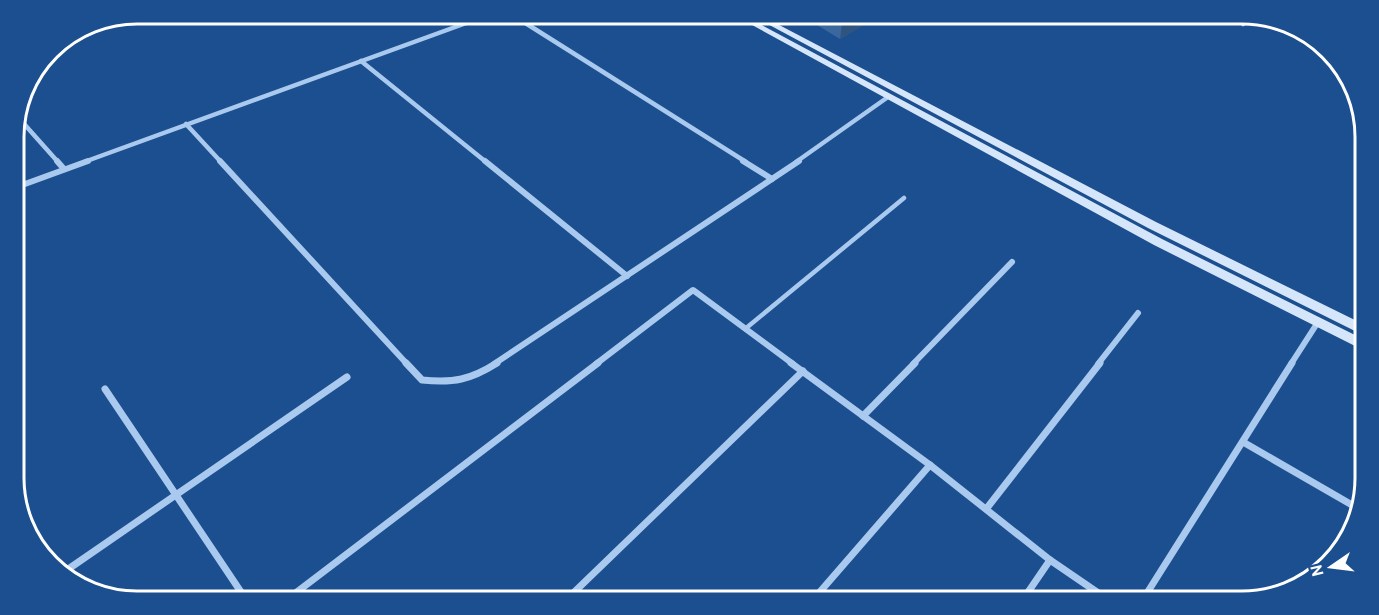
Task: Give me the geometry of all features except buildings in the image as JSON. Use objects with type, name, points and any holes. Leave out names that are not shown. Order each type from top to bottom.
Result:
[{"type":"main road","points":[[754,24],[1158,242],[1355,341]]},
{"type":"main road","points":[[772,24],[1152,225],[1355,326]]},
{"type":"street","points":[[24,184],[463,24]]},
{"type":"street","points":[[527,24],[772,179]]},
{"type":"street","points":[[361,61],[627,276]]},
{"type":"street","points":[[186,124],[422,380],[445,382],[475,377],[772,179],[888,97]]},
{"type":"street","points":[[25,125],[64,169]]},
{"type":"street","points":[[863,416],[1012,262]]},
{"type":"street","points":[[299,591],[693,290],[987,508],[1050,560],[1095,591]]},
{"type":"street","points":[[987,508],[1138,313]]},
{"type":"street","points":[[1148,591],[1318,322]]},
{"type":"street","points":[[575,591],[802,371]]},
{"type":"street","points":[[69,569],[347,377]]},
{"type":"street","points":[[105,389],[240,591]]},
{"type":"street","points":[[1243,442],[1352,505]]},
{"type":"street","points":[[821,591],[930,465]]},
{"type":"street","points":[[1029,591],[1050,560]]},
{"type":"lane","points":[[745,329],[904,198]]}]
